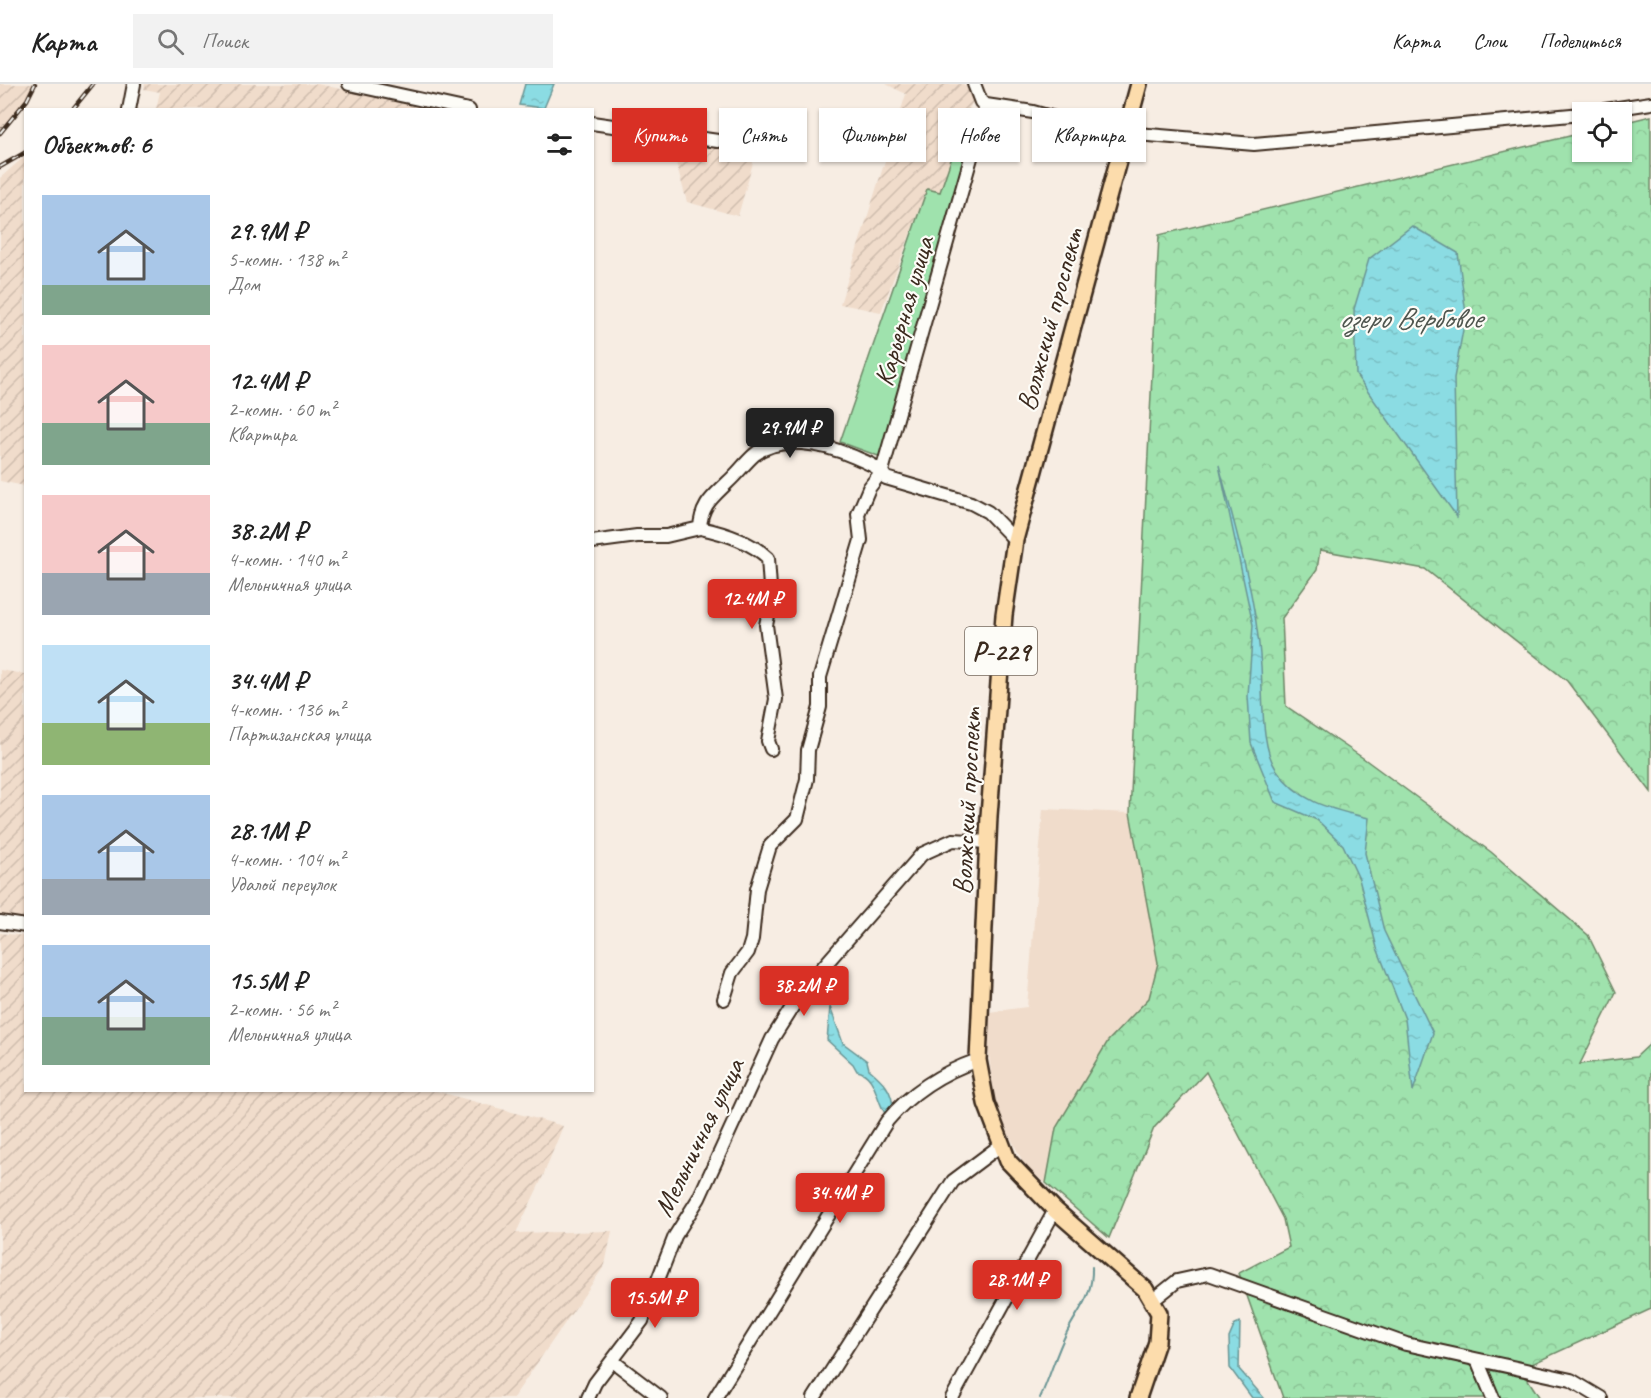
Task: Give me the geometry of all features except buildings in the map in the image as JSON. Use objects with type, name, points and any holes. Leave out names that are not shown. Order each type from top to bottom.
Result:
[{"type":"main road","name":"Волжский проспект","points":[[1132,108],[1139,84]]},
{"type":"main road","name":"Волжский проспект","points":[[1118,162],[1015,540],[1004,615],[988,842],[978,1060],[986,1103],[1000,1145],[1017,1173],[1055,1210],[1128,1273],[1152,1301],[1159,1313],[1160,1326],[1157,1342],[1138,1398]]},
{"type":"street","points":[[129,108],[134,84]]},
{"type":"street","points":[[349,84],[460,108]]},
{"type":"street","points":[[974,84],[981,102],[986,105],[1032,112]]},
{"type":"street","points":[[1632,106],[1651,103]]},
{"type":"street","name":"Карьерная улица","points":[[724,999],[732,973],[748,952],[752,939],[757,890],[770,846],[797,819],[807,779],[808,750],[820,707],[820,676],[861,540],[858,514],[869,488],[882,471],[986,105]]},
{"type":"street","points":[[1146,134],[1254,144],[1572,115]]},
{"type":"street","points":[[594,123],[718,141]]},
{"type":"street","points":[[700,528],[701,513],[712,498],[743,469],[753,455],[765,449],[787,444],[815,442],[834,448],[882,471],[886,478],[971,503],[988,512],[1015,540]]},
{"type":"street","points":[[594,542],[637,536],[666,536],[700,528],[726,534],[760,550],[768,558],[771,602],[766,626],[776,699],[768,741],[771,749]]},
{"type":"street","name":"Мельничная улица","points":[[588,1398],[595,1383],[614,1362],[642,1321],[675,1236],[699,1198],[772,1039],[803,990],[922,854],[953,840],[988,842]]},
{"type":"street","points":[[0,922],[24,926]]},
{"type":"street","points":[[715,1398],[887,1121],[903,1101],[919,1090],[958,1066],[978,1060]]},
{"type":"street","points":[[814,1398],[953,1181],[1000,1145]]},
{"type":"street","points":[[952,1398],[1055,1210]]},
{"type":"street","points":[[1152,1301],[1177,1281],[1209,1274],[1406,1344],[1478,1362],[1571,1380],[1601,1398]]},
{"type":"street","points":[[614,1362],[662,1398]]},
{"type":"street","points":[[1478,1362],[1493,1398]]},
{"type":"shaded area","points":[[0,84],[35,84],[27,100],[0,133]]},
{"type":"shaded area","points":[[145,84],[317,84],[432,108],[156,108],[160,92],[144,89]]},
{"type":"shaded area","points":[[886,84],[963,84],[979,93],[969,108],[938,108],[938,162],[950,162],[940,192],[927,189],[881,312],[840,304],[885,162],[926,162],[926,108],[902,108],[906,94]]},
{"type":"shaded area","points":[[707,134],[719,136],[719,162],[753,162],[738,216],[687,202],[676,162],[707,162]]},
{"type":"shaded area","points":[[24,157],[24,486],[0,481],[0,178]]},
{"type":"shaded area","points":[[0,670],[24,674],[24,919],[17,921],[0,917]]},
{"type":"shaded area","points":[[1043,809],[1130,813],[1158,963],[1149,998],[1108,1041],[1056,1128],[1046,1183],[1027,1170],[1002,1121],[993,1093],[988,1045],[989,1012],[1027,1007]]},
{"type":"shaded area","points":[[0,933],[24,936],[24,1092],[440,1092],[563,1126],[541,1181],[516,1233],[612,1231],[605,1265],[513,1398],[0,1398]]},
{"type":"green space","points":[[1651,116],[1651,792],[1567,681],[1425,569],[1320,550],[1317,570],[1282,618],[1286,706],[1363,758],[1491,852],[1588,935],[1616,992],[1580,1064],[1636,1057],[1651,1043],[1651,1309],[1521,1369],[1540,1398],[1283,1398],[1239,1273],[1289,1247],[1283,1219],[1206,1072],[1154,1128],[1109,1238],[1046,1183],[1056,1128],[1108,1041],[1149,998],[1158,963],[1130,813],[1159,235],[1572,135],[1572,162],[1632,162],[1632,121]]},
{"type":"green space","points":[[950,162],[968,162],[892,461],[840,442],[927,189],[940,192]]},
{"type":"water","points":[[525,84],[554,84],[544,108],[519,105]]},
{"type":"water","name":"озеро Вербовое","points":[[1412,226],[1458,253],[1466,314],[1454,378],[1457,517],[1356,375],[1354,309],[1369,259]]},
{"type":"water","points":[[1219,465],[1241,548],[1258,632],[1268,752],[1276,769],[1295,790],[1329,808],[1369,818],[1365,853],[1384,931],[1433,1033],[1413,1091],[1405,1019],[1377,948],[1359,879],[1343,845],[1317,820],[1275,802],[1251,743],[1248,696],[1253,625]]},
{"type":"water","points":[[830,1007],[843,1043],[867,1061],[869,1069],[889,1091],[893,1110],[886,1115],[868,1077],[857,1071],[853,1064],[827,1040]]},
{"type":"water","points":[[1240,1322],[1239,1369],[1264,1398],[1252,1398],[1230,1368],[1229,1338],[1235,1324]]},
{"type":"waterway","points":[[1040,1398],[1063,1340],[1088,1294],[1092,1267]]},
{"type":"railway","points":[[0,133],[27,100],[35,84]]},
{"type":"railway","points":[[74,108],[93,84]]},
{"type":"railway","points":[[0,167],[24,153]]}]
